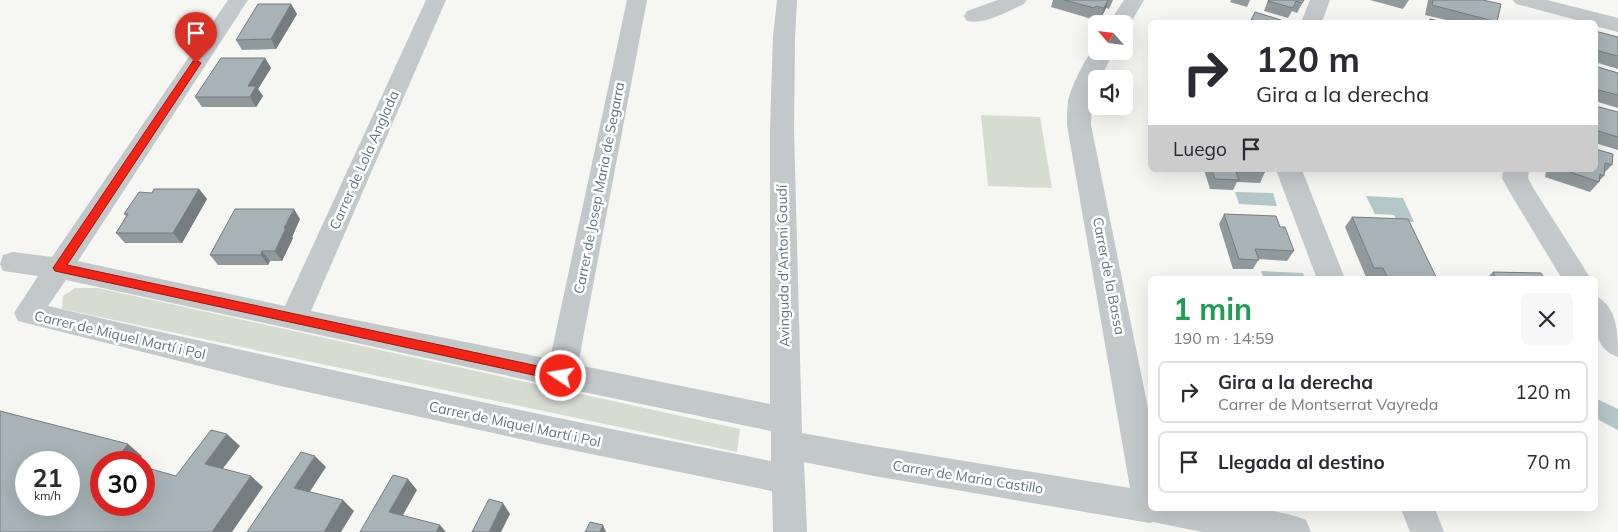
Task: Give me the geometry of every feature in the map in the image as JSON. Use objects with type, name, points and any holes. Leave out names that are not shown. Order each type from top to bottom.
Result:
[{"type":"street","points":[[59,268],[238,0]]},
{"type":"street","name":"Carrer de Lola Anglada","points":[[292,320],[436,0]]},
{"type":"street","name":"Carrer de Josep Maria de Segarra","points":[[561,376],[637,0]]},
{"type":"street","name":"Avinguda d'Antoni Gaudí","points":[[787,0],[784,37],[782,129],[784,362],[790,532]]},
{"type":"street","points":[[975,16],[1017,0]]},
{"type":"street","points":[[1125,15],[1134,0]]},
{"type":"street","points":[[1313,20],[1320,0]]},
{"type":"street","points":[[1526,20],[1525,1],[1618,25]]},
{"type":"street","name":"Carrer de la Bassa","points":[[1098,60],[1080,101],[1080,125],[1148,495]]},
{"type":"street","points":[[1290,172],[1330,276]]},
{"type":"street","points":[[1516,172],[1516,178],[1522,190],[1575,276]]},
{"type":"street","points":[[13,263],[59,268],[292,320],[561,376],[787,433]]},
{"type":"street","name":"Carrer de Miquel Martí i Pol","points":[[59,268],[28,313],[276,372],[547,431],[788,479]]},
{"type":"street","points":[[1598,313],[1618,345]]},
{"type":"street","name":"Carrer de Maria Castillo","points":[[787,433],[874,461],[1148,506]]},
{"type":"street","points":[[1173,511],[1294,532]]},
{"type":"street","points":[[1419,511],[1427,532]]},
{"type":"shaded area","points":[[981,115],[1040,117],[1052,188],[988,186]]},
{"type":"shaded area","points":[[1235,192],[1273,193],[1277,206],[1239,204]]},
{"type":"shaded area","points":[[1366,196],[1403,198],[1414,222],[1397,221],[1394,215],[1375,214]]},
{"type":"shaded area","points":[[1261,271],[1303,273],[1304,276],[1263,276]]},
{"type":"shaded area","points":[[75,288],[98,288],[740,429],[737,452],[62,309],[63,296]]},
{"type":"shaded area","points":[[1598,399],[1618,409],[1618,430],[1598,420]]},
{"type":"building","points":[[1064,0],[1108,0],[1104,8],[1096,6],[1094,8]]},
{"type":"building","points":[[1269,0],[1304,0],[1302,3],[1296,1],[1293,8]]},
{"type":"building","points":[[1433,0],[1483,0],[1501,4],[1497,20],[1489,20],[1432,5]]},
{"type":"building","points":[[258,4],[291,4],[271,39],[236,40]]},
{"type":"building","points":[[1255,12],[1281,20],[1251,20]]},
{"type":"building","points":[[1598,32],[1618,37],[1618,56],[1598,51]]},
{"type":"building","points":[[221,58],[265,58],[248,86],[256,86],[250,97],[195,97]]},
{"type":"building","points":[[1598,67],[1618,73],[1618,95],[1598,90]]},
{"type":"building","points":[[1598,107],[1618,112],[1618,137],[1598,131]]},
{"type":"building","points":[[1598,150],[1613,154],[1612,165],[1605,163],[1604,176],[1600,174],[1599,182],[1570,172],[1598,172]]},
{"type":"building","points":[[1213,172],[1236,172],[1239,180],[1215,179]]},
{"type":"building","points":[[154,189],[199,189],[173,233],[116,233],[128,214],[124,214],[139,192],[152,193]]},
{"type":"building","points":[[235,209],[294,209],[275,251],[262,251],[261,255],[210,255]]},
{"type":"building","points":[[1224,214],[1276,216],[1280,227],[1285,227],[1294,251],[1255,249],[1259,260],[1239,259]]},
{"type":"building","points":[[1352,217],[1408,219],[1436,276],[1387,276],[1383,268],[1374,268]]},
{"type":"building","points":[[1493,272],[1541,273],[1543,276],[1495,276]]},
{"type":"building","points":[[0,411],[128,444],[122,451],[90,451],[90,516],[155,516],[155,470],[176,476],[211,430],[227,434],[205,464],[251,476],[212,532],[0,532]]},
{"type":"building","points":[[301,452],[315,456],[294,488],[343,500],[324,532],[247,532]]},
{"type":"building","points":[[393,475],[408,479],[389,512],[440,525],[436,532],[360,532]]},
{"type":"building","points":[[489,499],[503,503],[489,532],[472,532]]},
{"type":"building","points":[[590,522],[603,525],[600,532],[585,532]]},
{"type":"route","points":[[196,63],[59,268],[292,320],[561,376]]}]
